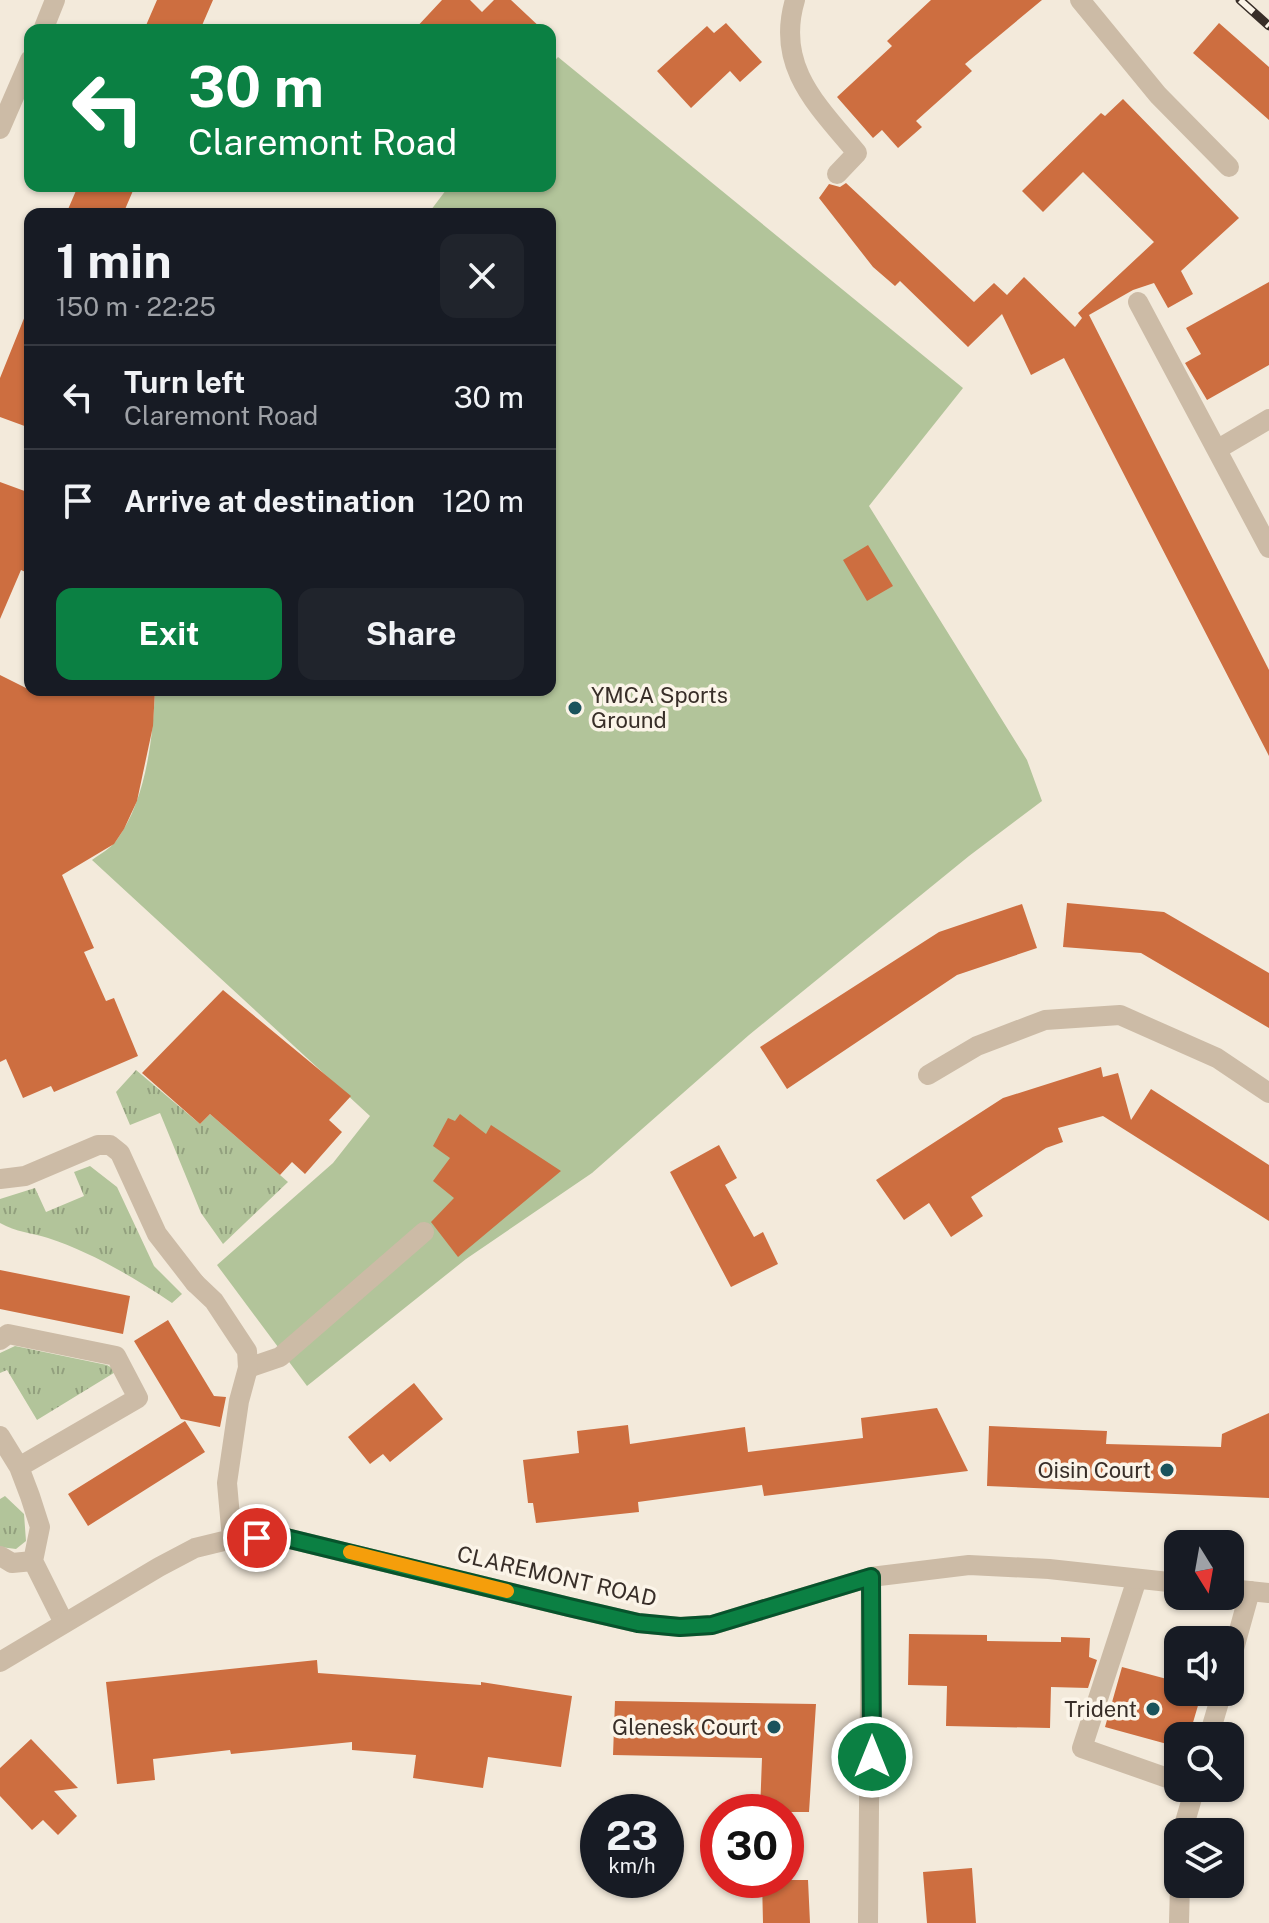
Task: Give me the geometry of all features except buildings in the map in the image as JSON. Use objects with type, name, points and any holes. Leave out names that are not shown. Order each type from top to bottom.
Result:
[{"type":"street","points":[[45,24],[55,0]]},
{"type":"street","points":[[795,0],[790,18],[796,76],[857,153],[837,174]]},
{"type":"street","points":[[1080,0],[1158,95],[1229,167]]},
{"type":"street","points":[[0,129],[24,74]]},
{"type":"street","points":[[1138,302],[1269,548]]},
{"type":"street","points":[[1218,449],[1269,419]]},
{"type":"street","points":[[928,1075],[977,1046],[1045,1020],[1120,1015],[1217,1058],[1269,1093]]},
{"type":"street","points":[[0,1179],[25,1176],[98,1145],[110,1145],[120,1153],[157,1234],[195,1283],[214,1301],[247,1351],[248,1368],[239,1401],[227,1483],[232,1539]]},
{"type":"street","points":[[248,1368],[280,1357],[424,1232]]},
{"type":"street","points":[[0,1340],[8,1334],[116,1356],[138,1398],[19,1467]]},
{"type":"street","points":[[0,1436],[19,1467],[40,1527],[33,1561],[64,1623]]},
{"type":"street","name":"CLAREMONT ROAD","points":[[0,1662],[195,1548],[232,1539],[282,1537],[638,1623],[680,1627],[712,1625],[871,1577],[969,1565],[1049,1569],[1164,1582]]},
{"type":"street","points":[[0,1556],[12,1563],[33,1561]]},
{"type":"street","points":[[868,1923],[871,1577]]},
{"type":"street","points":[[1137,1579],[1082,1748],[1164,1777]]},
{"type":"street","points":[[1240,1626],[1250,1591]]},
{"type":"street","points":[[1179,1923],[1180,1898]]},
{"type":"green space","name":"YMCA Sports Ground","points":[[558,57],[963,388],[869,506],[1027,760],[1042,801],[969,856],[749,1035],[592,1173],[466,1259],[307,1386],[217,1265],[333,1163],[370,1116],[92,860],[116,841],[134,807],[150,748],[155,696],[556,696],[556,208],[432,208],[444,192],[556,192]]},
{"type":"green space","points":[[136,1070],[200,1124],[210,1114],[288,1182],[223,1244],[201,1213],[160,1113],[130,1125],[116,1092]]},
{"type":"green space","points":[[90,1166],[117,1187],[154,1266],[182,1294],[172,1303],[96,1258],[0,1223],[0,1199],[35,1188],[46,1212],[84,1196],[74,1172]]},
{"type":"green space","points":[[15,1346],[107,1365],[117,1371],[37,1420],[7,1370],[0,1373],[0,1353]]},
{"type":"green space","points":[[5,1496],[24,1514],[26,1541],[16,1549],[0,1547],[0,1499]]},
{"type":"railway","points":[[1240,0],[1269,26]]},
{"type":"slow traffic","points":[[350,1552],[507,1591]]},
{"type":"place","name":"YMCA Sports Ground","points":[[575,708]]},
{"type":"place","name":"Oisin Court","points":[[1167,1470]]},
{"type":"place","name":"Trident","points":[[1153,1709]]},
{"type":"place","name":"Glenesk Court","points":[[774,1727]]},
{"type":"route","points":[[257,1538],[282,1537],[638,1623],[680,1627],[712,1625],[871,1577],[872,1757]]}]
